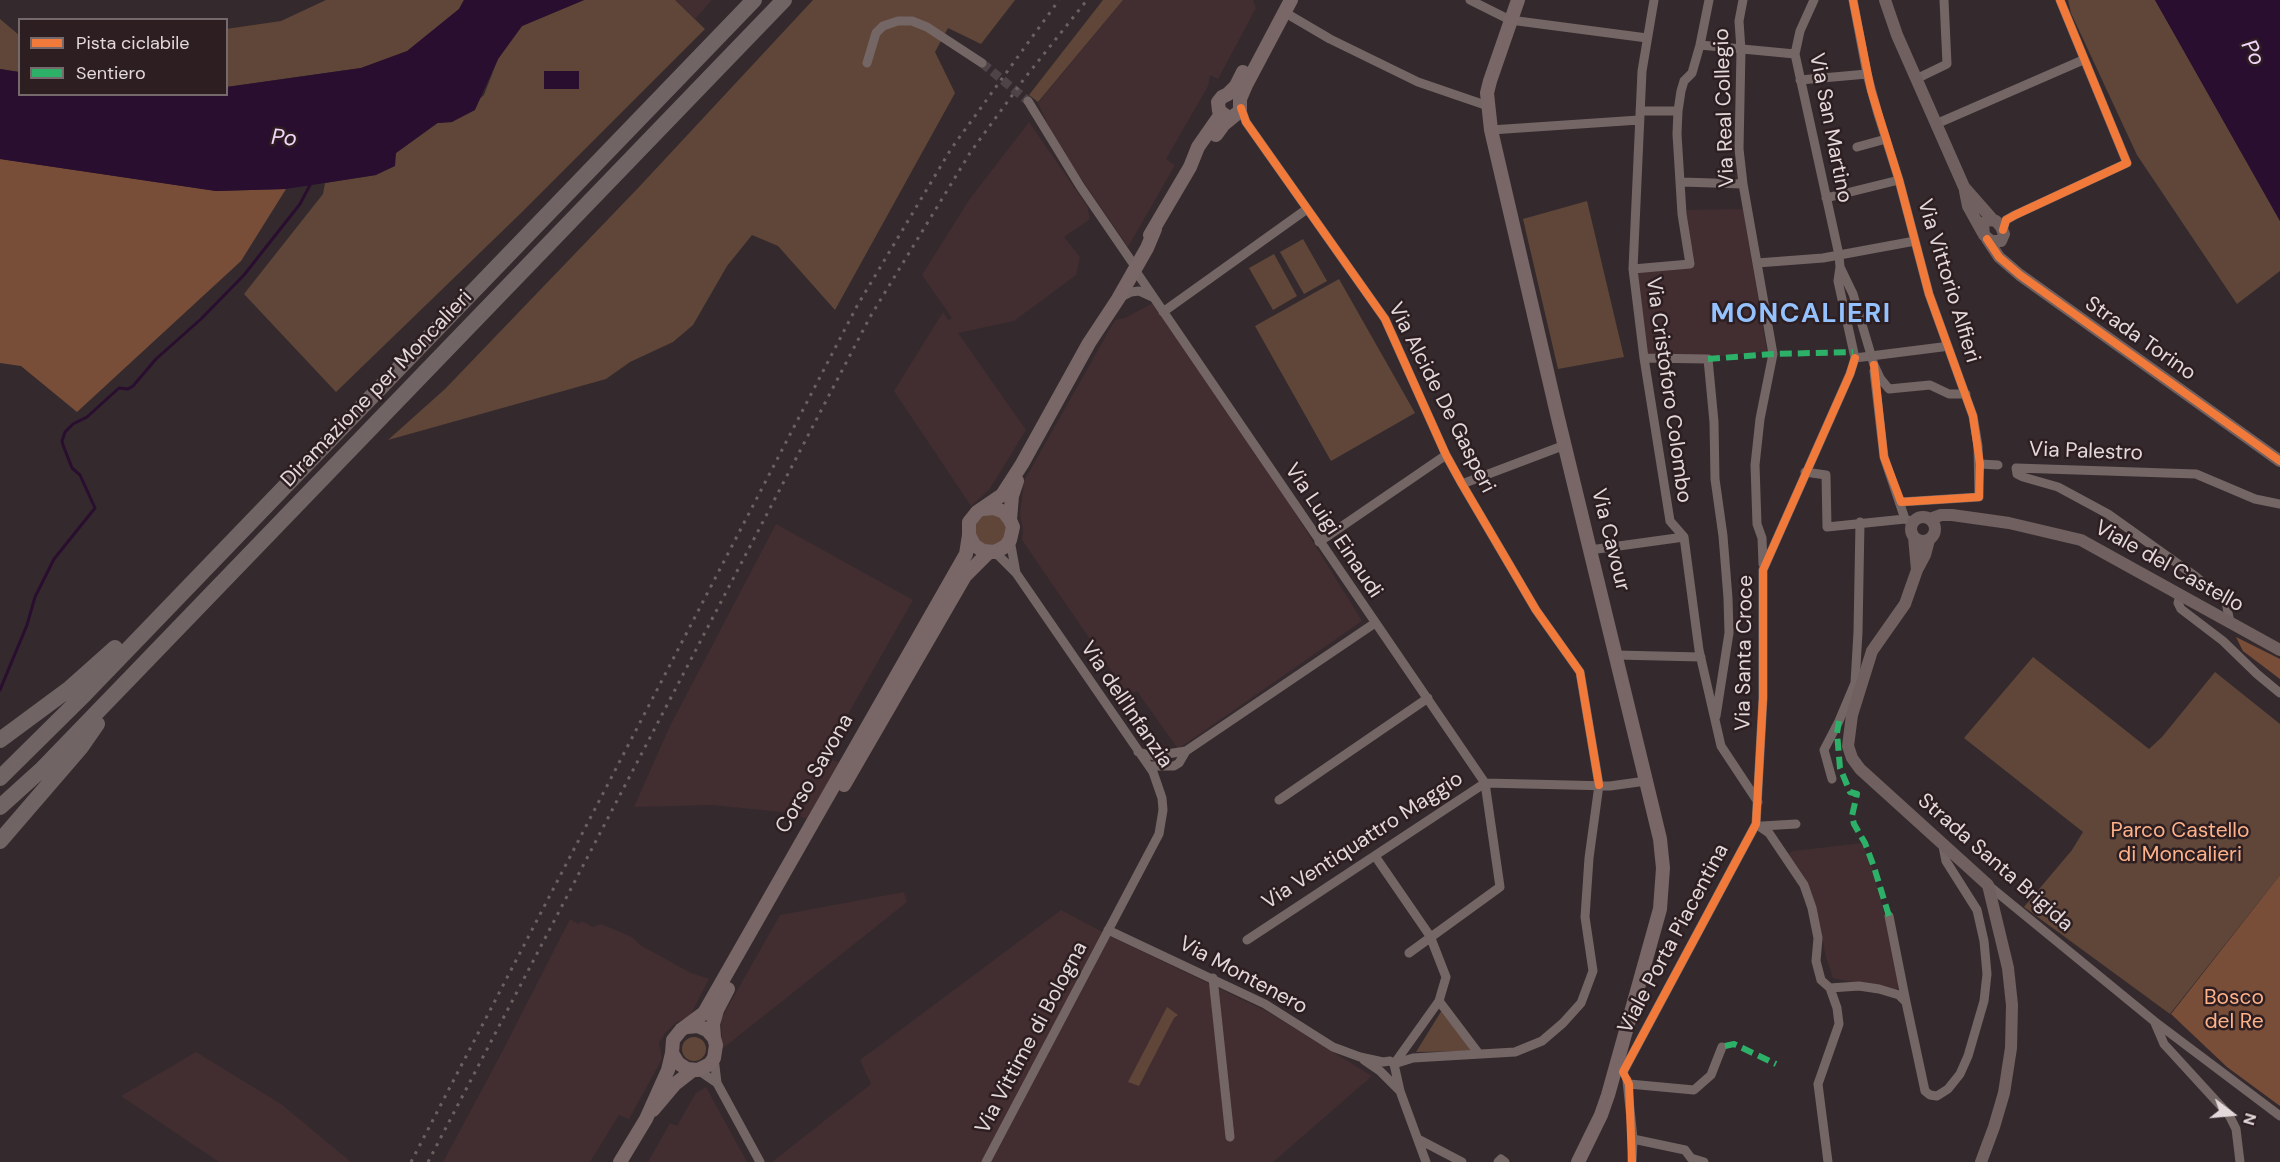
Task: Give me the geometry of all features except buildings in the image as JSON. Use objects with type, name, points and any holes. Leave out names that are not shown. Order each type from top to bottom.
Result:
[{"type":"highway","name":"Diramazione per Moncalieri","points":[[0,778],[85,694],[753,0]]},
{"type":"highway","name":"Diramazione per Moncalieri","points":[[0,807],[41,770],[784,0]]},
{"type":"highway","points":[[0,740],[69,689],[174,601]]},
{"type":"highway","points":[[0,841],[81,747],[130,678]]},
{"type":"main road","name":"Via Cavour","points":[[1518,0],[1490,81],[1488,106],[1491,130],[1662,856],[1662,896],[1619,1071],[1578,1162]]},
{"type":"main road","points":[[1010,520],[1012,496],[1034,439],[1102,320],[1113,295],[1133,266],[1190,166],[1205,153],[1234,110],[1285,4]]},
{"type":"main road","points":[[1102,320],[1118,299],[1133,266]]},
{"type":"main road","points":[[983,509],[999,509],[1010,520],[1013,527],[1006,546],[992,552],[974,545],[969,535],[969,522],[977,512],[1002,495],[1023,464]]},
{"type":"main road","name":"Corso Savona","points":[[687,1027],[705,1013],[966,554],[969,535]]},
{"type":"main road","name":"Corso Savona","points":[[714,1038],[713,1024],[717,1010],[737,972],[960,585],[971,569],[992,552]]},
{"type":"main road","points":[[621,1162],[646,1119],[668,1070],[673,1040],[681,1030],[687,1027],[703,1028],[714,1038],[716,1045],[714,1058],[710,1064],[695,1070],[675,1084],[646,1119]]},
{"type":"main road","points":[[672,1053],[682,1067],[695,1070]]},
{"type":"street","points":[[1470,0],[1510,20],[1647,38]]},
{"type":"street","name":"Via Cristoforo Colombo","points":[[1654,0],[1642,71],[1633,270],[1644,358],[1670,521],[1684,537],[1701,657],[1721,746],[1758,802]]},
{"type":"street","points":[[1633,270],[1690,264],[1682,214],[1682,182],[1677,134],[1678,111],[1684,81],[1692,73],[1700,45],[1709,0]]},
{"type":"street","name":"Via Real Collegio","points":[[1743,0],[1739,21],[1742,50],[1739,149],[1773,354],[1760,419],[1755,465],[1763,570]]},
{"type":"street","name":"Via San Martino","points":[[1814,0],[1800,31],[1795,54],[1839,255],[1838,282],[1855,357]]},
{"type":"street","name":"Via Vittorio Alfieri","points":[[1853,0],[1867,74],[1899,180],[1929,294],[1973,416],[1980,464],[1978,497],[1901,502]]},
{"type":"street","name":"Strada Torino","points":[[1885,0],[1890,20],[1964,187],[1968,206],[1999,257],[2072,314],[2280,461]]},
{"type":"street","points":[[1916,79],[1947,64],[1944,0]]},
{"type":"street","points":[[1998,227],[1983,223],[1985,237],[1998,242],[1998,227],[2006,216],[2015,215],[2127,163],[2060,0]]},
{"type":"street","points":[[1285,4],[1330,39],[1418,82],[1488,106]]},
{"type":"street","points":[[867,63],[876,33],[883,26],[898,21],[912,21],[927,27],[982,63]]},
{"type":"street","points":[[1700,45],[1795,54]]},
{"type":"street","points":[[1936,124],[2083,60]]},
{"type":"street","points":[[1800,80],[1867,74]]},
{"type":"street","name":"Via Luigi Einaudi","points":[[1028,101],[1080,186],[1163,312],[1485,783]]},
{"type":"street","name":"Via Alcide De Gasperi","points":[[1234,110],[1385,319],[1446,455],[1462,484],[1536,610],[1580,672],[1599,785],[1589,858],[1585,917],[1593,970],[1581,1003],[1542,1041],[1515,1052],[1413,1058],[1395,1067]]},
{"type":"street","points":[[1491,130],[1678,111]]},
{"type":"street","points":[[1857,147],[1886,139]]},
{"type":"street","points":[[1826,198],[1899,180]]},
{"type":"street","points":[[1682,182],[1743,184]]},
{"type":"street","name":"Strada Torino","points":[[1964,187],[1998,227],[2003,250],[2011,267]]},
{"type":"street","points":[[1163,312],[1307,209]]},
{"type":"street","points":[[1758,263],[1839,255],[1916,241]]},
{"type":"street","points":[[1840,267],[1853,294],[1873,361],[1880,378],[1889,388],[1930,385],[1949,394],[1966,394]]},
{"type":"street","points":[[1118,299],[1125,294],[1139,291],[1154,298]]},
{"type":"street","points":[[1855,357],[1873,361],[1947,345]]},
{"type":"street","name":"Via Santa Croce","points":[[1763,828],[1758,802],[1763,698],[1763,570],[1850,374],[1855,357]]},
{"type":"street","points":[[1644,358],[1707,359],[1714,422],[1715,479],[1723,536],[1729,621],[1726,663],[1715,720]]},
{"type":"street","points":[[1805,472],[1826,475],[1827,527],[1860,522],[1909,521],[1884,457],[1873,361]]},
{"type":"street","points":[[1462,484],[1565,445]]},
{"type":"street","points":[[1319,542],[1446,455]]},
{"type":"street","name":"Via Palestro","points":[[1980,464],[2196,474],[2255,499],[2280,504]]},
{"type":"street","name":"Via Palestro","points":[[2007,466],[2023,477],[2058,486],[2108,514],[2185,569],[2226,602],[2230,623]]},
{"type":"street","name":"Viale del Castello","points":[[1909,521],[1919,517],[1932,529],[1963,517],[2009,523],[2081,540],[2280,650]]},
{"type":"street","name":"Strada Santa Brigida","points":[[1909,521],[1914,537],[1917,570]]},
{"type":"street","points":[[1832,779],[1824,750],[1858,685],[1860,522]]},
{"type":"street","points":[[1914,537],[1921,541],[1932,529]]},
{"type":"street","name":"Strada Santa Brigida","points":[[1932,529],[1925,555],[1905,604],[1872,651],[1858,685],[1848,746],[1852,758],[1860,769],[1988,885],[2154,1021],[2280,1116]]},
{"type":"street","points":[[1590,550],[1684,537]]},
{"type":"street","name":"Via dell'Infanzia","points":[[1010,540],[1016,573]]},
{"type":"street","name":"Via dell'Infanzia","points":[[992,552],[1016,573],[1153,772],[1162,798],[1162,822],[1159,834],[1108,930]]},
{"type":"street","points":[[2180,595],[2178,603],[2181,609],[2223,641],[2280,693]]},
{"type":"street","points":[[1138,752],[1154,756],[1186,751],[1375,623]]},
{"type":"street","points":[[1616,655],[1701,657]]},
{"type":"street","points":[[1279,800],[1428,698]]},
{"type":"street","points":[[1149,766],[1174,766],[1179,763],[1186,751]]},
{"type":"street","name":"Via Ventiquattro Maggio","points":[[1247,939],[1485,783],[1599,785],[1632,784],[1646,781]]},
{"type":"street","points":[[1408,954],[1500,887],[1485,783]]},
{"type":"street","points":[[1796,824],[1763,828],[1804,885],[1812,908],[1818,938],[1816,961],[1821,980],[1830,988],[1837,1008],[1839,1024],[1818,1084],[1828,1162]]},
{"type":"street","name":"Viale Porta Piacentina","points":[[1619,1071],[1763,828]]},
{"type":"street","points":[[1889,916],[1925,1091],[1937,1096],[1948,1089],[1960,1074],[1968,1056],[1984,1001],[1987,974],[1984,941],[1977,910],[1946,861],[1943,846]]},
{"type":"street","points":[[1375,856],[1430,936],[1446,977],[1439,1001],[1395,1067],[1393,1075],[1383,1070]]},
{"type":"street","points":[[1981,1162],[1995,1127],[2004,1093],[2011,1048],[2012,1005],[2008,968],[1988,885]]},
{"type":"street","name":"Via Montenero","points":[[1108,930],[1265,1004],[1333,1047],[1360,1057],[1383,1070],[1390,1061],[1395,1067]]},
{"type":"street","name":"Via Vittime di Bologna","points":[[986,1162],[1108,930]]},
{"type":"street","points":[[1214,978],[1230,1137]]},
{"type":"street","points":[[1830,988],[1859,986],[1899,995],[1906,1002]]},
{"type":"street","points":[[1439,1001],[1479,1054]]},
{"type":"street","points":[[2154,1021],[2164,1044],[2229,1115],[2236,1129],[2240,1162]]},
{"type":"street","points":[[1629,1084],[1694,1090],[1711,1075],[1722,1047]]},
{"type":"street","points":[[714,1058],[717,1083],[760,1162]]},
{"type":"street","points":[[1395,1067],[1400,1091],[1426,1162]]},
{"type":"street","points":[[695,1070],[717,1083]]},
{"type":"street","points":[[1383,1070],[1400,1091]]},
{"type":"street","points":[[1619,1071],[1629,1084],[1633,1139],[1632,1162]]},
{"type":"street","points":[[1418,1139],[1462,1162]]},
{"type":"street","points":[[1633,1139],[1685,1150],[1691,1158],[1704,1162]]},
{"type":"street","points":[[1498,1162],[1501,1159],[1505,1162]]},
{"type":"shaded area","points":[[675,0],[712,0],[695,19]]},
{"type":"shaded area","points":[[1123,0],[1253,0],[1256,8],[1218,79],[1210,75],[1208,86],[1166,159],[1175,165],[1128,247],[1055,141],[1038,103]]},
{"type":"shaded area","points":[[1029,122],[1087,206],[1090,219],[1064,237],[1080,257],[1076,275],[1014,321],[958,333],[1026,430],[989,490],[971,506],[894,391],[943,312],[948,320],[952,318],[922,275],[969,200]]},
{"type":"shaded area","points":[[1743,209],[1767,351],[1705,358],[1648,357],[1636,271],[1691,265],[1685,210]]},
{"type":"shaded area","points":[[1153,303],[1284,495],[1362,621],[1178,749],[1137,691],[1129,696],[1022,540],[1023,529],[1020,515],[1024,481],[1115,320],[1125,318]]},
{"type":"shaded area","points":[[776,524],[913,600],[823,758],[839,762],[807,819],[791,813],[712,805],[634,807],[670,726]]},
{"type":"shaded area","points":[[1862,843],[1872,867],[1888,928],[1898,984],[1897,989],[1893,991],[1833,978],[1815,905],[1787,854],[1793,851]]},
{"type":"shaded area","points":[[904,892],[907,902],[722,1049],[721,1019],[780,915]]},
{"type":"shaded area","points":[[1061,910],[1268,1012],[1372,1076],[1273,1162],[772,1162],[871,1084],[860,1060]]},
{"type":"shaded area","points":[[570,919],[578,924],[582,921],[593,927],[601,924],[632,937],[640,945],[691,973],[709,979],[690,1016],[675,1023],[659,1043],[662,1059],[629,1119],[619,1115],[590,1162],[443,1162],[501,1054]]},
{"type":"shaded area","points":[[196,1052],[281,1104],[351,1162],[219,1162],[121,1096]]},
{"type":"shaded area","points":[[706,1087],[747,1162],[648,1162],[670,1123],[677,1126],[696,1093]]},
{"type":"green space","points":[[326,0],[464,0],[459,9],[408,51],[361,68],[228,87],[228,29],[281,21]]},
{"type":"green space","points":[[584,0],[675,0],[705,29],[520,214],[336,392],[244,294],[323,194],[325,183],[376,175],[396,153],[438,123],[452,122],[484,95],[498,59],[522,26]]},
{"type":"green space","points":[[813,0],[1015,0],[981,44],[948,28],[935,52],[955,93],[835,310],[778,246],[752,235],[727,266],[693,325],[673,342],[630,362],[606,379],[388,440],[445,389],[639,187]]},
{"type":"green space","points":[[1103,0],[1123,0],[1038,102],[1029,95]]},
{"type":"green space","points":[[2068,0],[2155,0],[2280,221],[2280,271],[2237,304],[2137,155],[2071,13]]},
{"type":"green space","points":[[0,19],[18,34],[18,72],[0,69]]},
{"type":"green space","points":[[0,159],[216,191],[286,189],[241,261],[77,412],[21,366],[0,363]]},
{"type":"green space","points":[[1587,201],[1624,357],[1558,369],[1523,219]]},
{"type":"green space","points":[[1303,239],[1327,281],[1304,294],[1280,252]]},
{"type":"green space","points":[[1274,254],[1297,296],[1273,310],[1249,268]]},
{"type":"green space","points":[[1339,279],[1415,413],[1331,461],[1255,326]]},
{"type":"green space","points":[[991,514],[1002,519],[1007,530],[1002,541],[991,546],[980,541],[975,530],[980,519]]},
{"type":"green space","points":[[2236,637],[2280,659],[2280,679],[2243,651]]},
{"type":"green space","name":"Parco Castello di Moncalieri","points":[[2033,657],[2149,749],[2162,737],[2215,672],[2280,724],[2280,875],[2170,1014],[2024,907],[2072,850],[2083,832],[1964,738]]},
{"type":"green space","name":"Bosco del Re","points":[[2280,875],[2280,1106],[2227,1067],[2171,1014]]},
{"type":"green space","points":[[1167,1007],[1178,1015],[1174,1018],[1139,1086],[1128,1082]]},
{"type":"green space","points":[[1442,1010],[1473,1051],[1416,1052]]},
{"type":"green space","points":[[694,1037],[703,1040],[706,1049],[703,1058],[694,1061],[685,1058],[682,1049],[685,1040]]},
{"type":"water","name":"Po","points":[[464,0],[584,0],[522,26],[498,59],[475,110],[452,122],[437,123],[396,153],[395,166],[376,175],[286,189],[216,191],[0,159],[0,69],[18,72],[18,96],[228,96],[228,87],[361,68],[407,51],[459,9]]},
{"type":"water","name":"Po","points":[[2155,0],[2280,0],[2280,221]]},
{"type":"water","points":[[544,71],[579,71],[579,89],[544,89]]},
{"type":"waterway","points":[[0,690],[27,625],[35,597],[54,559],[95,508],[80,475],[72,468],[62,441],[65,432],[73,424],[87,417],[119,388],[128,389],[133,386],[156,359],[201,319],[244,275],[300,204],[310,185]]},
{"type":"tunnel","points":[[982,63],[1028,101]]},
{"type":"railway","points":[[411,1162],[857,306],[951,149],[1059,0]]},
{"type":"railway","points":[[428,1162],[870,317],[970,153],[1024,79],[1087,0]]},
{"type":"marked path","points":[[1708,359],[1773,354],[1853,352]]},
{"type":"marked path","points":[[1839,721],[1837,733],[1840,768],[1850,792],[1857,794],[1852,816],[1854,824],[1865,843],[1889,916]]},
{"type":"marked path","points":[[1725,1046],[1734,1044],[1776,1064]]},
{"type":"cycle path","points":[[1853,0],[1871,90],[1899,180],[1929,294],[1973,416],[1980,464],[1979,497],[1901,502],[1884,457],[1874,365]]},
{"type":"cycle path","points":[[2003,230],[2006,220],[2015,215],[2127,163],[2060,0]]},
{"type":"cycle path","points":[[1241,108],[1246,122],[1385,319],[1446,455],[1462,484],[1536,610],[1580,672],[1599,785]]},
{"type":"cycle path","points":[[1987,239],[1999,257],[2020,275],[2280,461]]},
{"type":"cycle path","points":[[1632,1162],[1629,1084],[1623,1072],[1756,824],[1763,698],[1763,570],[1855,358]]},
{"type":"district","name":"MONCALIERI","points":[[1801,315]]}]
